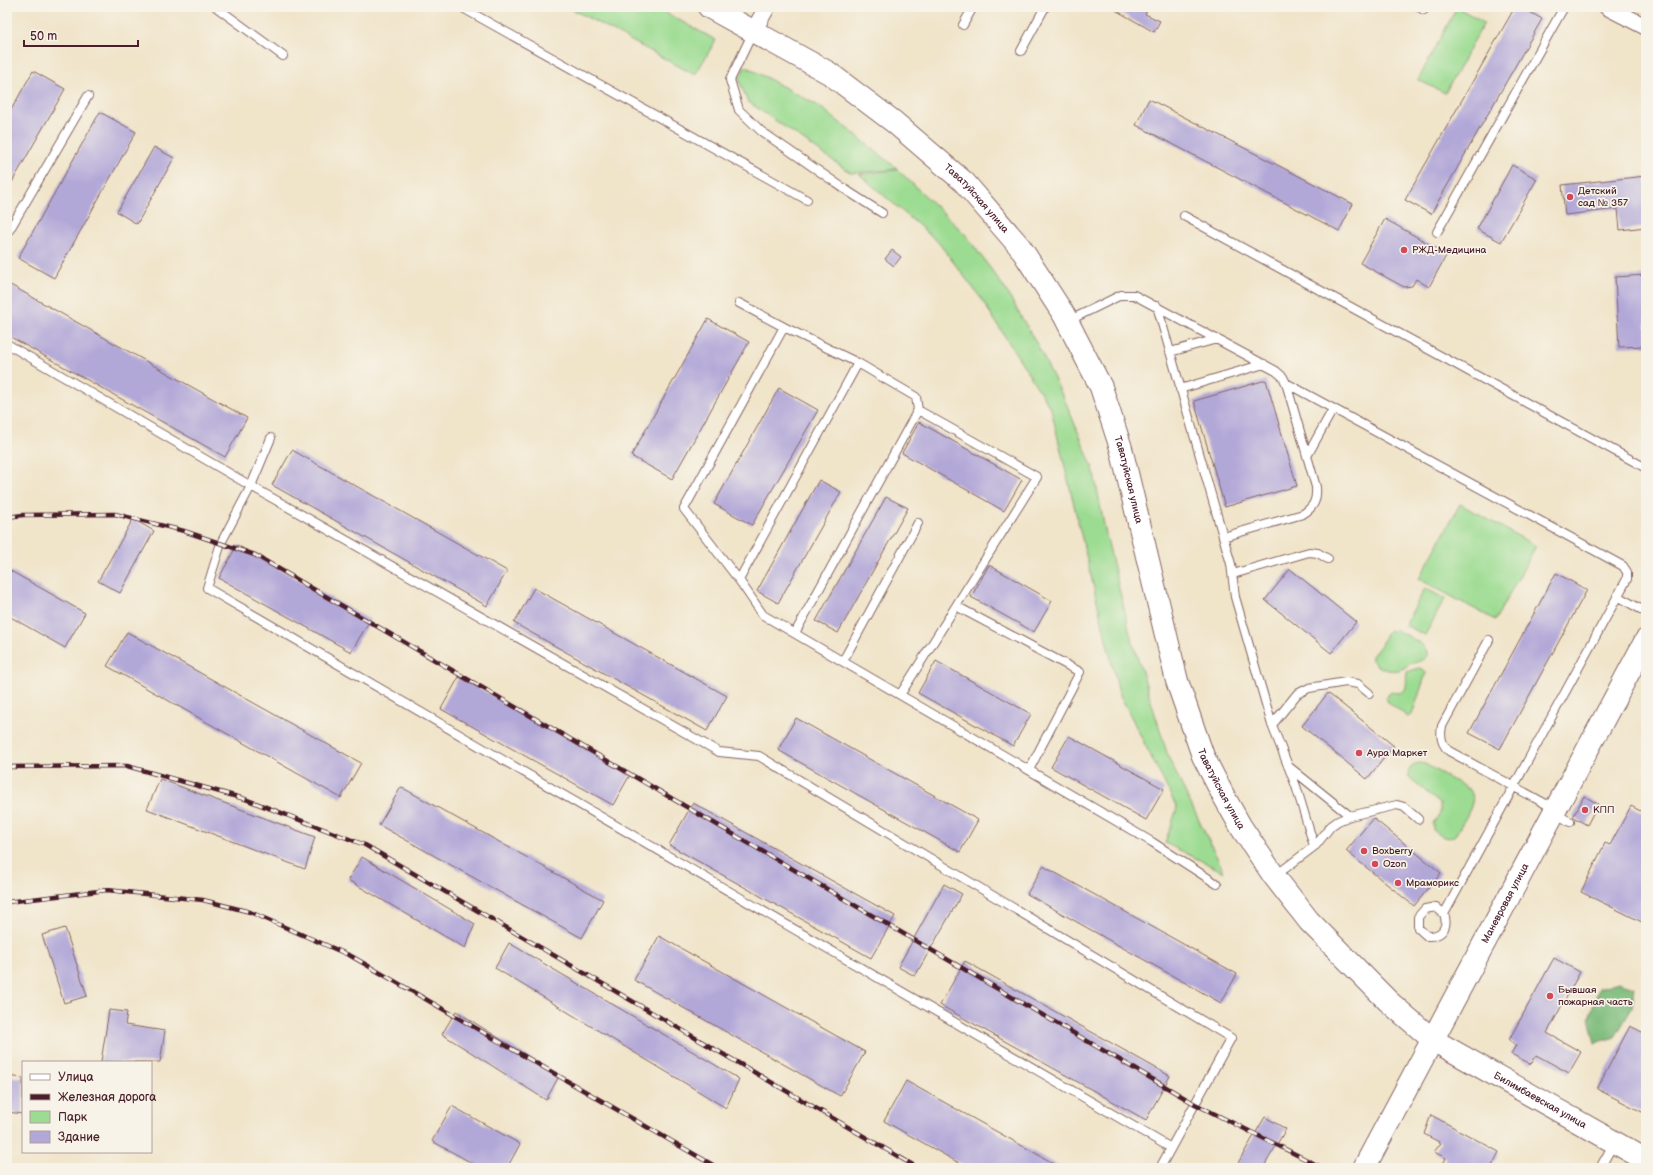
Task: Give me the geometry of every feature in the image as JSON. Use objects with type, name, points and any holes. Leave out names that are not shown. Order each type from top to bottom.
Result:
[{"type":"main road","name":"Таватуйская улица","points":[[709,7],[829,73],[894,122],[964,182],[1020,247],[1068,322],[1101,387],[1122,448],[1177,681],[1204,756],[1222,793],[1241,827],[1274,876],[1309,921],[1388,1001],[1433,1040]]},
{"type":"main road","name":"Маневровая улица","points":[[1364,1168],[1433,1040],[1440,1024],[1560,815],[1646,640]]},
{"type":"main road","name":"Билимбаевская улица","points":[[1433,1040],[1646,1160]]},
{"type":"street","points":[[753,32],[767,7]]},
{"type":"street","points":[[1607,7],[1646,27]]},
{"type":"lane","points":[[216,7],[283,56]]},
{"type":"lane","points":[[461,7],[807,200]]},
{"type":"lane","points":[[963,25],[972,7]]},
{"type":"lane","points":[[1021,51],[1045,7]]},
{"type":"lane","points":[[1437,232],[1564,7]]},
{"type":"lane","points":[[753,32],[730,80],[739,110],[761,131],[882,213]]},
{"type":"lane","points":[[7,234],[88,96]]},
{"type":"lane","points":[[1184,216],[1646,468]]},
{"type":"lane","points":[[1068,322],[1126,294],[1138,296],[1280,373],[1286,383],[1316,487],[1317,496],[1315,503],[1303,514],[1223,536]]},
{"type":"lane","points":[[739,303],[858,363],[916,397],[918,410],[795,633]]},
{"type":"lane","points":[[1156,306],[1223,536],[1233,574],[1235,597],[1272,725],[1288,766],[1314,846]]},
{"type":"lane","points":[[784,327],[684,509],[739,580],[763,614],[1152,842],[1217,884]]},
{"type":"lane","points":[[1170,352],[1217,339]]},
{"type":"lane","points":[[7,344],[250,486],[719,752],[759,756],[1231,1038],[1160,1168]]},
{"type":"lane","points":[[739,580],[858,363]]},
{"type":"lane","points":[[1180,389],[1264,364]]},
{"type":"lane","points":[[1286,383],[1623,566],[1627,572],[1627,579],[1444,914]]},
{"type":"lane","points":[[1307,456],[1333,409]]},
{"type":"lane","points":[[900,695],[1037,477],[918,410]]},
{"type":"lane","points":[[271,438],[250,486],[221,544],[206,588],[1170,1148]]},
{"type":"lane","points":[[843,661],[918,523]]},
{"type":"lane","points":[[1233,574],[1310,552],[1318,553],[1328,559]]},
{"type":"lane","points":[[1617,596],[1646,612]]},
{"type":"lane","points":[[956,606],[1080,672],[1029,770]]},
{"type":"lane","points":[[1489,640],[1442,726],[1441,739],[1443,744],[1449,752],[1514,786],[1560,815]]},
{"type":"lane","points":[[1272,725],[1297,694],[1309,688],[1346,682],[1358,684],[1369,693]]},
{"type":"lane","points":[[1288,766],[1350,816]]},
{"type":"lane","points":[[1274,876],[1314,846],[1334,823],[1343,818],[1397,806],[1404,807],[1418,819]]},
{"type":"lane","points":[[1600,1168],[1614,1142]]},
{"type":"green space","points":[[568,7],[655,7],[716,40],[695,75]]},
{"type":"green space","points":[[1457,7],[1484,23],[1445,93],[1418,80]]},
{"type":"green space","points":[[745,66],[819,106],[898,169],[851,173],[747,101],[739,79]]},
{"type":"green space","points":[[898,170],[965,234],[1004,287],[1038,346],[1066,403],[1093,468],[1105,530],[1129,630],[1169,759],[1224,872],[1165,843],[1177,808],[1119,693],[1051,409],[980,297],[938,242],[859,174]]},
{"type":"green space","points":[[1460,504],[1536,546],[1495,620],[1419,579]]},
{"type":"green space","points":[[1425,588],[1445,599],[1425,635],[1405,625]]},
{"type":"green space","points":[[1394,630],[1420,643],[1427,652],[1426,657],[1398,670],[1384,669],[1375,664],[1372,661],[1372,656],[1381,645],[1386,633]]},
{"type":"green space","points":[[1419,668],[1423,669],[1426,673],[1412,715],[1408,717],[1387,701],[1386,697],[1391,692],[1402,692],[1406,688],[1407,672]]},
{"type":"green space","points":[[1419,763],[1425,764],[1470,790],[1472,800],[1469,812],[1456,834],[1450,838],[1444,837],[1433,830],[1433,823],[1440,814],[1440,804],[1408,776],[1408,771]]},
{"type":"green space","points":[[1618,982],[1635,987],[1632,1008],[1615,1037],[1595,1043],[1589,1018],[1599,988]]},
{"type":"building","points":[[1110,7],[1149,7],[1145,14],[1160,21],[1154,32]]},
{"type":"building","points":[[1515,7],[1521,7],[1542,19],[1431,214],[1405,200]]},
{"type":"building","points":[[33,71],[65,89],[7,191],[7,117]]},
{"type":"building","points":[[1149,99],[1353,204],[1339,231],[1136,125]]},
{"type":"building","points":[[100,112],[136,132],[54,278],[18,258]]},
{"type":"building","points":[[154,147],[174,158],[137,224],[117,212]]},
{"type":"building","points":[[1512,165],[1537,179],[1501,242],[1477,229]]},
{"type":"building","points":[[1646,176],[1646,227],[1620,230],[1618,209],[1565,215],[1562,185]]},
{"type":"building","name":"РЖД-Медицина","points":[[1385,219],[1447,254],[1429,287],[1416,279],[1412,286],[1404,287],[1360,263]]},
{"type":"building","points":[[892,250],[901,257],[894,266],[885,259]]},
{"type":"building","points":[[1646,275],[1646,346],[1619,347],[1615,277]]},
{"type":"building","points":[[7,283],[247,418],[225,457],[7,335]]},
{"type":"building","points":[[708,319],[749,342],[672,479],[631,456]]},
{"type":"building","points":[[1266,380],[1297,486],[1225,507],[1194,401]]},
{"type":"building","points":[[779,388],[818,410],[752,525],[714,504]]},
{"type":"building","points":[[919,422],[1022,480],[1004,511],[902,453]]},
{"type":"building","points":[[292,450],[507,571],[487,606],[272,485]]},
{"type":"building","points":[[819,480],[841,492],[778,603],[757,591]]},
{"type":"building","points":[[886,497],[908,508],[838,633],[816,621]]},
{"type":"building","points":[[133,519],[154,531],[120,593],[98,581]]},
{"type":"building","points":[[237,545],[370,620],[351,652],[219,578]]},
{"type":"building","points":[[989,565],[1052,601],[1034,632],[971,597]]},
{"type":"building","points":[[7,569],[85,613],[65,648],[7,615]]},
{"type":"building","points":[[1290,569],[1356,622],[1331,653],[1265,600]]},
{"type":"building","points":[[1556,573],[1587,590],[1500,749],[1469,733]]},
{"type":"building","points":[[534,588],[727,696],[707,731],[514,623]]},
{"type":"building","points":[[127,632],[361,763],[341,798],[107,666]]},
{"type":"building","points":[[936,661],[1031,714],[1013,746],[918,693]]},
{"type":"building","points":[[459,677],[631,773],[613,805],[441,709]]},
{"type":"building","points":[[1328,693],[1394,746],[1367,779],[1302,726]]},
{"type":"building","points":[[796,718],[978,820],[960,852],[778,750]]},
{"type":"building","points":[[1069,736],[1164,789],[1146,820],[1051,767]]},
{"type":"building","points":[[160,779],[315,837],[305,869],[147,809]]},
{"type":"building","points":[[401,787],[603,900],[582,938],[379,825]]},
{"type":"building","name":"КПП","points":[[1584,796],[1598,804],[1587,825],[1573,817]]},
{"type":"building","points":[[693,803],[895,916],[871,958],[669,845]]},
{"type":"building","points":[[1631,806],[1646,814],[1646,924],[1581,892],[1605,843],[1610,845]]},
{"type":"building","points":[[1373,818],[1441,873],[1414,906],[1346,851]]},
{"type":"building","points":[[362,857],[475,924],[465,948],[348,880]]},
{"type":"building","points":[[1043,866],[1237,974],[1221,1003],[1027,894]]},
{"type":"building","points":[[944,884],[962,894],[915,976],[898,967]]},
{"type":"building","points":[[65,928],[87,996],[64,1003],[42,935]]},
{"type":"building","points":[[659,936],[865,1052],[840,1096],[634,980]]},
{"type":"building","points":[[509,943],[739,1079],[726,1108],[495,968]]},
{"type":"building","name":"Бывшая пожарная часть","points":[[1554,958],[1580,972],[1547,1033],[1581,1052],[1569,1073],[1536,1055],[1531,1064],[1511,1054],[1516,1045],[1509,1040]]},
{"type":"building","points":[[965,961],[1170,1076],[1146,1120],[940,1005]]},
{"type":"building","points":[[109,1010],[127,1012],[125,1025],[165,1031],[160,1062],[101,1061]]},
{"type":"building","points":[[456,1011],[559,1076],[546,1100],[442,1034]]},
{"type":"building","points":[[1630,1026],[1646,1034],[1646,1114],[1597,1089]]},
{"type":"building","points":[[7,1076],[22,1078],[22,1114],[7,1112]]},
{"type":"building","points":[[906,1081],[1062,1168],[968,1168],[884,1121]]},
{"type":"building","points":[[452,1106],[520,1144],[507,1168],[481,1168],[432,1141]]},
{"type":"building","points":[[1431,1115],[1499,1152],[1491,1168],[1441,1168],[1446,1158],[1434,1152],[1441,1143],[1424,1134]]},
{"type":"building","points":[[1265,1117],[1286,1129],[1263,1168],[1235,1168]]},
{"type":"railway","points":[[7,517],[23,515],[115,514],[184,531],[255,555],[1195,1104],[1321,1167]]},
{"type":"railway","points":[[7,767],[127,766],[245,799],[365,845],[918,1168]]},
{"type":"railway","points":[[7,902],[107,890],[203,900],[250,912],[351,956],[718,1168]]},
{"type":"place","name":"Детский сад № 357","points":[[1570,197]]},
{"type":"place","name":"РЖД-Медицина","points":[[1404,250]]},
{"type":"place","name":"Аура Маркет","points":[[1359,753]]},
{"type":"place","name":"КПП","points":[[1585,810]]},
{"type":"place","name":"Boxberry","points":[[1364,851]]},
{"type":"place","name":"Ozon","points":[[1375,864]]},
{"type":"place","name":"Мраморикс","points":[[1398,883]]},
{"type":"place","name":"Бывшая пожарная часть","points":[[1550,996]]}]
